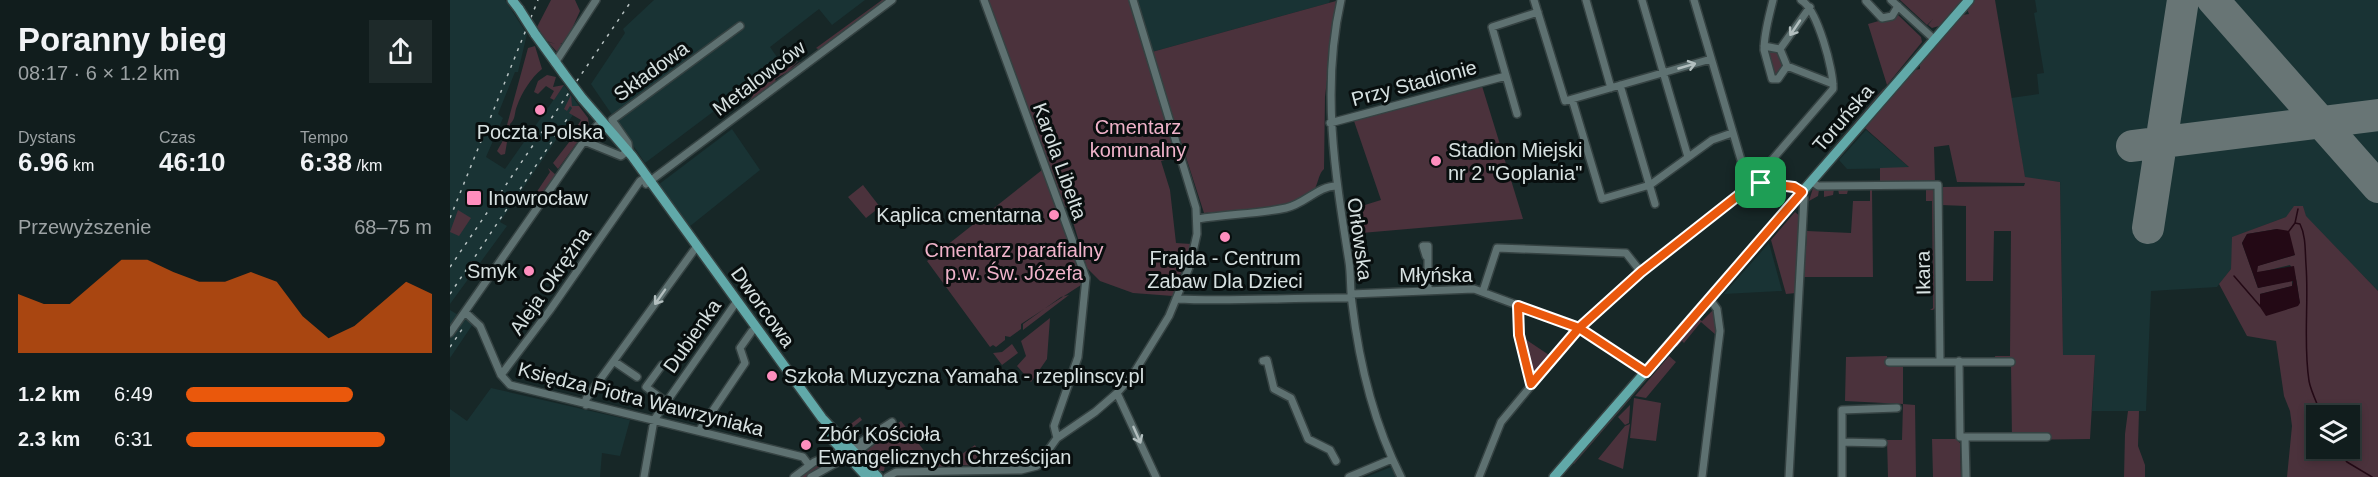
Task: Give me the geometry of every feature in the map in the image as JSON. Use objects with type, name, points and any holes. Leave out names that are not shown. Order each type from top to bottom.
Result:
[{"type":"main road","name":"Dworcowa","points":[[512,0],[555,63],[626,152],[627,158],[646,180],[847,453]]},
{"type":"main road","name":"Toruńska","points":[[1554,477],[1969,0]]},
{"type":"main road","name":"Dworcowa","points":[[735,303],[752,331],[829,436],[847,453],[882,476]]},
{"type":"street","points":[[555,63],[596,0]]},
{"type":"street","name":"Metalowców","points":[[646,180],[892,0]]},
{"type":"street","name":"Karola Libelta","points":[[984,0],[1086,279],[1081,341],[1054,426],[1057,438]]},
{"type":"street","points":[[882,476],[903,473],[1032,468],[1040,462],[1057,438],[1117,393],[1143,360],[1176,299],[1190,265],[1198,219],[1133,0]]},
{"type":"street","name":"Orłowska","points":[[1341,0],[1333,62],[1330,123],[1336,186],[1351,296],[1373,407],[1401,477]]},
{"type":"street","points":[[1534,0],[1602,199],[1650,186],[1712,140],[1732,133]]},
{"type":"street","points":[[1586,0],[1611,88]]},
{"type":"street","points":[[1642,0],[1688,158]]},
{"type":"street","points":[[1694,0],[1749,187]]},
{"type":"street","points":[[1773,0],[1764,46],[1772,79],[1778,79],[1787,66]]},
{"type":"street","points":[[1761,183],[1765,168],[1831,92],[1833,84],[1810,7],[1801,0]]},
{"type":"street","points":[[1891,0],[1935,40]]},
{"type":"street","points":[[1866,1],[1882,18],[1892,16],[1898,6]]},
{"type":"street","points":[[1780,49],[1810,7]]},
{"type":"street","points":[[1517,114],[1492,27],[1538,12]]},
{"type":"street","name":"Składowa","points":[[626,152],[629,150],[628,143],[612,120],[740,26]]},
{"type":"street","points":[[1764,46],[1780,49]]},
{"type":"street","points":[[1780,49],[1787,66],[1833,84]]},
{"type":"street","points":[[1568,100],[1711,59]]},
{"type":"street","name":"Przy Stadionie","points":[[1330,123],[1506,76]]},
{"type":"street","points":[[1620,85],[1655,204]]},
{"type":"street","points":[[450,333],[584,141],[601,121]]},
{"type":"street","points":[[584,141],[621,156],[626,152]]},
{"type":"street","name":"Aleja Okrężna","points":[[501,375],[646,180]]},
{"type":"street","name":"Ikara","points":[[1811,181],[1818,186],[1938,185],[1940,362]]},
{"type":"street","points":[[1479,477],[1501,422],[1579,328],[1641,272],[1749,187],[1761,183],[1794,187],[1802,192],[1804,211],[1788,477]]},
{"type":"street","points":[[1198,219],[1286,208],[1306,202],[1327,186],[1336,186]]},
{"type":"street","points":[[1790,206],[1799,207],[1804,211]]},
{"type":"street","points":[[586,405],[586,399],[615,362],[695,248]]},
{"type":"street","points":[[1483,291],[1497,248],[1626,253],[1641,272]]},
{"type":"street","points":[[1426,256],[1428,290]]},
{"type":"street","name":"Młyńska","points":[[1176,299],[1240,302],[1470,288],[1579,328],[1646,372]]},
{"type":"street","points":[[1702,477],[1720,331],[1717,309],[1709,298]]},
{"type":"street","name":"Dubienka","points":[[654,420],[735,303]]},
{"type":"street","points":[[1518,306],[1519,335],[1531,384]]},
{"type":"street","name":"Księdza Piotra Wawrzyniaka","points":[[465,312],[480,326],[501,375],[510,386],[803,457],[809,465]]},
{"type":"street","points":[[699,431],[745,363],[740,348],[752,331]]},
{"type":"street","points":[[1263,361],[1267,360],[1274,389],[1291,398],[1308,439],[1315,445],[1330,450],[1336,461]]},
{"type":"street","points":[[615,362],[637,377]]},
{"type":"street","points":[[1889,362],[2011,362]]},
{"type":"street","points":[[1959,362],[1960,437],[2047,437]]},
{"type":"street","points":[[662,365],[646,387],[666,402]]},
{"type":"street","points":[[1117,393],[1156,477]]},
{"type":"street","points":[[1842,477],[1842,410],[1897,408]]},
{"type":"street","points":[[644,477],[654,420]]},
{"type":"street","points":[[811,477],[874,435]]},
{"type":"street","points":[[794,477],[829,450],[829,436]]},
{"type":"street","points":[[1965,437],[1966,477]]},
{"type":"street","points":[[1842,442],[1883,443]]},
{"type":"street","points":[[819,459],[847,453]]},
{"type":"street","points":[[1349,477],[1392,459]]},
{"type":"street","points":[[1032,468],[1034,477]]},
{"type":"shaded area","points":[[450,0],[505,0],[527,34],[518,72],[515,72],[498,114],[503,118],[486,157],[505,169],[564,85],[579,106],[500,222],[507,226],[450,304]]},
{"type":"shaded area","points":[[654,0],[865,0],[832,25],[819,9],[770,47],[779,60],[769,67],[770,69],[645,163],[591,84],[625,33],[623,29]]},
{"type":"shaded area","points":[[1137,0],[1330,0],[1329,3],[1152,52]]},
{"type":"shaded area","points":[[2035,0],[2378,0],[2378,291],[2305,216],[2303,206],[2286,217],[2233,237],[2231,269],[2217,287],[2151,291],[2146,411],[2092,411],[2095,355],[2063,355],[2060,182],[2025,178],[2011,98],[2039,94],[2037,74],[2044,73],[2034,13],[2037,12]]},
{"type":"shaded area","points":[[732,129],[760,170],[689,227],[658,185]]},
{"type":"shaded area","points":[[1866,130],[1910,168],[1847,169],[1839,160]]},
{"type":"shaded area","points":[[2277,229],[2289,231],[2295,255],[2258,266],[2257,272],[2294,266],[2300,303],[2298,306],[2266,316],[2260,307],[2260,294],[2292,286],[2293,281],[2258,288],[2242,243],[2247,234]]},
{"type":"shaded area","points":[[1769,243],[1782,291],[1724,294]]},
{"type":"shaded area","points":[[450,310],[473,324],[450,358]]},
{"type":"shaded area","points":[[491,388],[630,420],[620,456],[602,453],[600,477],[450,477],[450,409],[467,421]]},
{"type":"shaded area","points":[[1391,467],[1396,477],[1366,477]]},
{"type":"green space","points":[[551,0],[575,0],[580,11],[566,42],[560,44],[565,44],[558,53],[548,42],[556,44],[546,41],[537,27]]},
{"type":"green space","points":[[882,0],[888,0],[820,50],[816,48]]},
{"type":"green space","name":"Cmentarz komunalny","points":[[987,0],[1129,0],[1176,157],[1161,161],[1170,190],[1176,243],[1191,244],[1173,296],[1133,293],[1100,281],[1087,268],[1069,209],[1062,205]]},
{"type":"green space","points":[[1900,0],[1962,0],[1939,26],[1932,28],[1928,25],[1933,19],[1927,25]]},
{"type":"green space","points":[[1975,0],[1995,0],[2025,177],[2060,182],[2063,355],[2095,355],[2090,439],[2012,440],[2011,365],[1996,365],[1995,356],[2010,356],[2011,231],[1994,231],[1993,281],[1966,281],[1966,206],[1941,205],[1941,187],[2024,186],[2025,183],[1957,182],[1949,145],[1934,147],[1935,182],[1880,183],[1880,168],[1909,167],[1865,128],[1915,70],[1920,69],[1920,64],[1962,15],[1969,14],[1967,9]]},
{"type":"green space","points":[[1336,1],[1325,97],[1324,169],[1315,189],[1309,196],[1288,205],[1259,210],[1204,213],[1152,52]]},
{"type":"green space","points":[[1896,13],[1921,37],[1922,42],[1887,85],[1868,24],[1893,17]]},
{"type":"green space","points":[[535,46],[542,69],[524,91],[509,130],[507,125],[528,48]]},
{"type":"green space","points":[[1768,49],[1777,51],[1782,61],[1777,76],[1774,76]]},
{"type":"green space","points":[[799,60],[790,69],[800,62],[802,64],[775,79],[776,81],[748,103],[755,92]]},
{"type":"green space","points":[[547,75],[556,77],[553,87],[564,85],[554,100],[550,98],[554,91],[546,86],[538,94],[534,92],[538,81]]},
{"type":"green space","name":"Stadion Miejski nr 2 \"Goplania\"","points":[[1482,86],[1523,219],[1350,234],[1357,227],[1352,209],[1381,200],[1354,121]]},
{"type":"green space","points":[[1888,87],[1809,178],[1804,182],[1883,89]]},
{"type":"green space","points":[[571,95],[572,106],[579,106],[588,118],[589,126],[558,169],[553,163],[580,128],[578,125],[581,120],[569,113],[572,108],[570,106],[567,111],[564,109]]},
{"type":"green space","points":[[509,130],[505,154],[501,155],[497,151]]},
{"type":"green space","points":[[548,168],[556,175],[542,195],[538,196],[532,192],[536,193],[550,172]]},
{"type":"green space","name":"Cmentarz parafialny p.w. Św. Józefa","points":[[1042,170],[1080,274],[1081,285],[1021,324],[1021,329],[1010,337],[1005,336],[1005,340],[996,347],[993,345],[990,347],[927,261]]},
{"type":"green space","points":[[863,185],[880,207],[866,218],[848,197]]},
{"type":"green space","points":[[1926,187],[1935,191],[1936,307],[1933,310],[1930,310],[1933,308],[1932,201],[1926,201]]},
{"type":"green space","points":[[1813,188],[1834,189],[1833,195],[1824,197],[1824,190],[1819,190],[1818,196],[1809,201]]},
{"type":"green space","points":[[1838,189],[1872,189],[1873,277],[1804,277],[1807,231],[1851,233],[1853,201],[1870,201],[1870,190],[1848,190],[1847,194],[1839,194]]},
{"type":"green space","points":[[2294,206],[2303,206],[2306,216],[2378,291],[2378,477],[2287,477],[2292,426],[2290,411],[2284,396],[2276,341],[2247,336],[2219,284],[2231,269],[2232,237],[2286,217]],"holes":[[[2277,229],[2295,255],[2257,266],[2257,273],[2290,265],[2296,278],[2300,303],[2260,294],[2292,286],[2292,280],[2258,288],[2242,243],[2247,234]]]},
{"type":"green space","points":[[458,210],[471,218],[459,236],[450,232]]},
{"type":"green space","points":[[1795,212],[1801,217],[1796,293],[1786,294],[1771,240]]},
{"type":"green space","points":[[1069,295],[1023,330],[1023,324],[1061,297]]},
{"type":"green space","points":[[1714,309],[1718,331],[1715,356],[1716,335],[1701,322],[1684,343],[1682,341],[1677,347],[1674,345],[1697,318],[1702,321]]},
{"type":"green space","points":[[1050,318],[1047,359],[1031,382],[1017,366],[1026,356],[1021,341]]},
{"type":"green space","points":[[1522,337],[1549,355],[1532,375]]},
{"type":"green space","points":[[1012,344],[1018,353],[1002,365],[993,353],[1002,352]]},
{"type":"green space","points":[[1669,356],[1676,362],[1646,398],[1635,396]]},
{"type":"green space","points":[[1887,356],[1887,365],[1903,365],[1903,404],[1845,401],[1846,357]]},
{"type":"green space","points":[[1630,396],[1631,398],[1574,464],[1572,462]]},
{"type":"green space","points":[[1634,398],[1661,403],[1656,441],[1630,438]]},
{"type":"green space","points":[[1903,404],[1915,405],[1916,477],[1888,477],[1887,440],[1902,440]]},
{"type":"green space","points":[[1630,405],[1629,423],[1625,425],[1618,417]]},
{"type":"green space","points":[[2128,411],[2139,411],[2138,446],[2145,465],[2145,477],[2124,477]]},
{"type":"green space","points":[[860,417],[862,420],[847,432],[855,438],[869,430],[851,441],[840,432]]},
{"type":"green space","points":[[901,421],[936,466],[945,460],[949,461],[952,468],[885,465],[884,471],[880,471],[868,458],[867,451],[879,437]]},
{"type":"green space","points":[[1630,424],[1623,469],[1598,459],[1625,426]]},
{"type":"green space","points":[[1932,439],[1956,439],[1960,443],[1961,477],[1933,477]]},
{"type":"green space","points":[[975,445],[986,466],[959,465],[956,458]]},
{"type":"green space","points":[[835,456],[837,459],[806,477],[798,477],[809,468]]},
{"type":"waterway","points":[[2289,231],[2295,223],[2298,209]]},
{"type":"waterway","points":[[2295,223],[2300,224],[2305,244],[2306,352],[2309,381],[2318,405]]},
{"type":"waterway","points":[[2234,276],[2260,306]]},
{"type":"waterway","points":[[2345,459],[2372,477]]},
{"type":"runway","points":[[2148,228],[2183,0]]},
{"type":"runway","points":[[2213,0],[2378,187]]},
{"type":"runway","points":[[2132,146],[2378,115]]},
{"type":"railway","points":[[450,218],[538,0]]},
{"type":"railway","points":[[450,267],[632,0]]},
{"type":"railway","points":[[450,294],[567,119]]},
{"type":"railway","points":[[450,347],[465,325]]},
{"type":"place","name":"Poczta Polska","points":[[540,110]]},
{"type":"place","name":"Stadion Miejski nr 2 \"Goplania\"","points":[[1436,161]]},
{"type":"place","name":"Inowrocław","points":[[474,198]]},
{"type":"place","name":"Kaplica cmentarna","points":[[1054,215]]},
{"type":"place","name":"Frajda - Centrum Zabaw Dla Dzieci","points":[[1225,237]]},
{"type":"place","name":"Smyk","points":[[529,271]]},
{"type":"place","name":"Szkoła Muzyczna Yamaha - rzeplinscy.pl","points":[[772,376]]},
{"type":"place","name":"Zbór Kościoła Ewangelicznych Chrześcijan","points":[[806,445]]},
{"type":"route","points":[[1761,183],[1755,183],[1749,187],[1641,272],[1579,328],[1518,306],[1519,335],[1531,384],[1579,328],[1646,372],[1802,192],[1794,187],[1761,183]]}]
